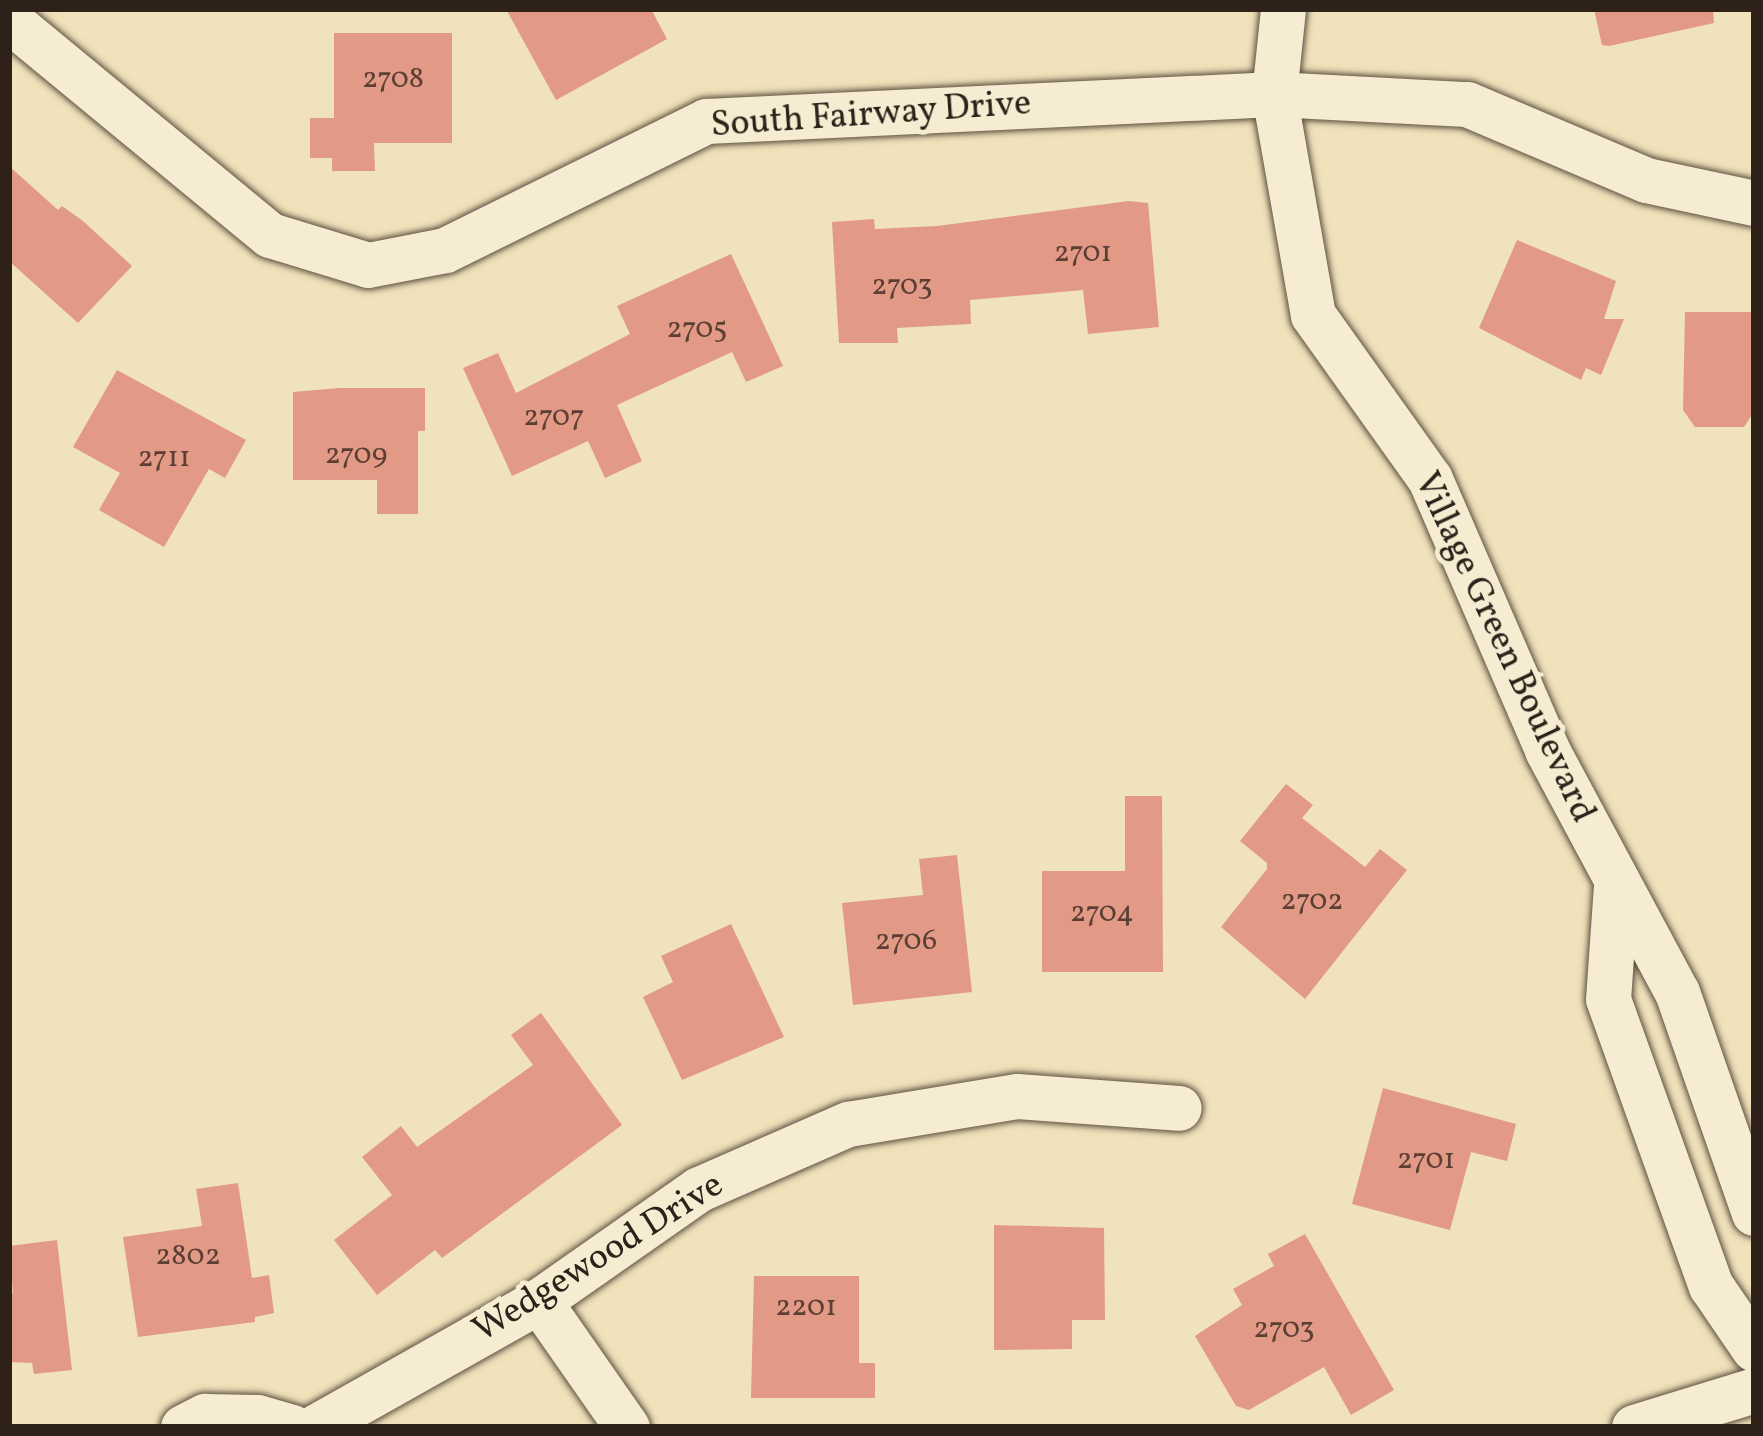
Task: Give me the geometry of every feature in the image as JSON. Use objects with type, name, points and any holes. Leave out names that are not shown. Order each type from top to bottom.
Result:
[{"type":"street","name":"Village Green Boulevard","points":[[1283,9],[1274,94],[1313,315],[1430,479],[1547,750],[1677,992],[1754,1213]]},
{"type":"street","name":"South Fairway Drive","points":[[9,20],[270,235],[368,265],[445,250],[706,121],[1274,94],[1468,104],[1646,180],[1754,203]]},
{"type":"street","points":[[1616,885],[1608,998],[1711,1286],[1754,1349]]},
{"type":"street","name":"Wedgewood Drive","points":[[315,1427],[539,1301],[699,1189],[848,1124],[1018,1096],[1179,1108]]},
{"type":"street","points":[[539,1301],[627,1427]]},
{"type":"street","points":[[1634,1427],[1754,1390]]},
{"type":"street","points":[[183,1427],[205,1417],[256,1417],[292,1427]]},
{"type":"street","points":[[1748,1427],[1754,1418]]},
{"type":"building","points":[[506,9],[651,9],[667,39],[556,100]]},
{"type":"building","points":[[1594,9],[1713,9],[1714,23],[1609,46],[1602,45]]},
{"type":"building","points":[[334,33],[452,33],[452,143],[374,143],[375,171],[332,171],[332,158],[310,158],[310,118],[334,118]]},
{"type":"building","points":[[9,166],[58,210],[62,206],[83,221],[132,266],[78,323],[9,261]]},
{"type":"building","points":[[1129,201],[1148,203],[1159,327],[1088,334],[1083,290],[970,300],[971,324],[897,328],[898,343],[839,343],[832,222],[874,219],[875,229],[937,226]]},
{"type":"building","points":[[1517,240],[1616,281],[1604,319],[1624,319],[1601,375],[1586,368],[1581,380],[1479,328]]},
{"type":"building","points":[[731,254],[783,366],[746,382],[732,352],[617,405],[642,461],[605,478],[588,441],[512,476],[463,368],[498,353],[516,393],[630,334],[617,306]]},
{"type":"building","points":[[1685,312],[1753,312],[1753,413],[1744,427],[1695,427],[1683,410]]},
{"type":"building","points":[[117,370],[246,440],[225,478],[209,469],[164,547],[99,510],[120,473],[73,447]]},
{"type":"building","points":[[425,388],[425,431],[418,431],[418,514],[377,514],[377,480],[293,480],[293,392]]},
{"type":"building","points":[[1286,784],[1313,805],[1302,818],[1365,867],[1380,849],[1407,870],[1305,999],[1221,927],[1267,869],[1267,863],[1240,841]]},
{"type":"building","points":[[1125,796],[1162,796],[1163,972],[1042,972],[1042,871],[1125,871]]},
{"type":"building","points":[[957,855],[972,992],[853,1005],[842,903],[923,895],[919,859]]},
{"type":"building","points":[[731,924],[784,1037],[682,1080],[643,997],[673,982],[661,956]]},
{"type":"building","points":[[541,1013],[622,1125],[442,1258],[435,1250],[377,1295],[334,1240],[392,1195],[362,1157],[401,1126],[417,1147],[533,1065],[511,1035]]},
{"type":"building","points":[[1383,1088],[1516,1124],[1507,1161],[1471,1152],[1450,1230],[1352,1204]]},
{"type":"building","points":[[238,1183],[252,1278],[269,1275],[274,1313],[255,1317],[255,1322],[138,1337],[123,1237],[202,1226],[196,1189]]},
{"type":"building","points":[[994,1225],[1104,1228],[1105,1320],[1072,1320],[1072,1349],[994,1350]]},
{"type":"building","points":[[1305,1234],[1394,1390],[1351,1415],[1324,1367],[1249,1410],[1236,1406],[1195,1336],[1242,1305],[1233,1289],[1274,1266],[1268,1254]]},
{"type":"building","points":[[57,1240],[72,1370],[34,1374],[32,1363],[9,1362],[9,1294],[13,1293],[9,1246]]},
{"type":"building","points":[[754,1276],[859,1276],[859,1363],[875,1363],[875,1398],[751,1398]]}]
